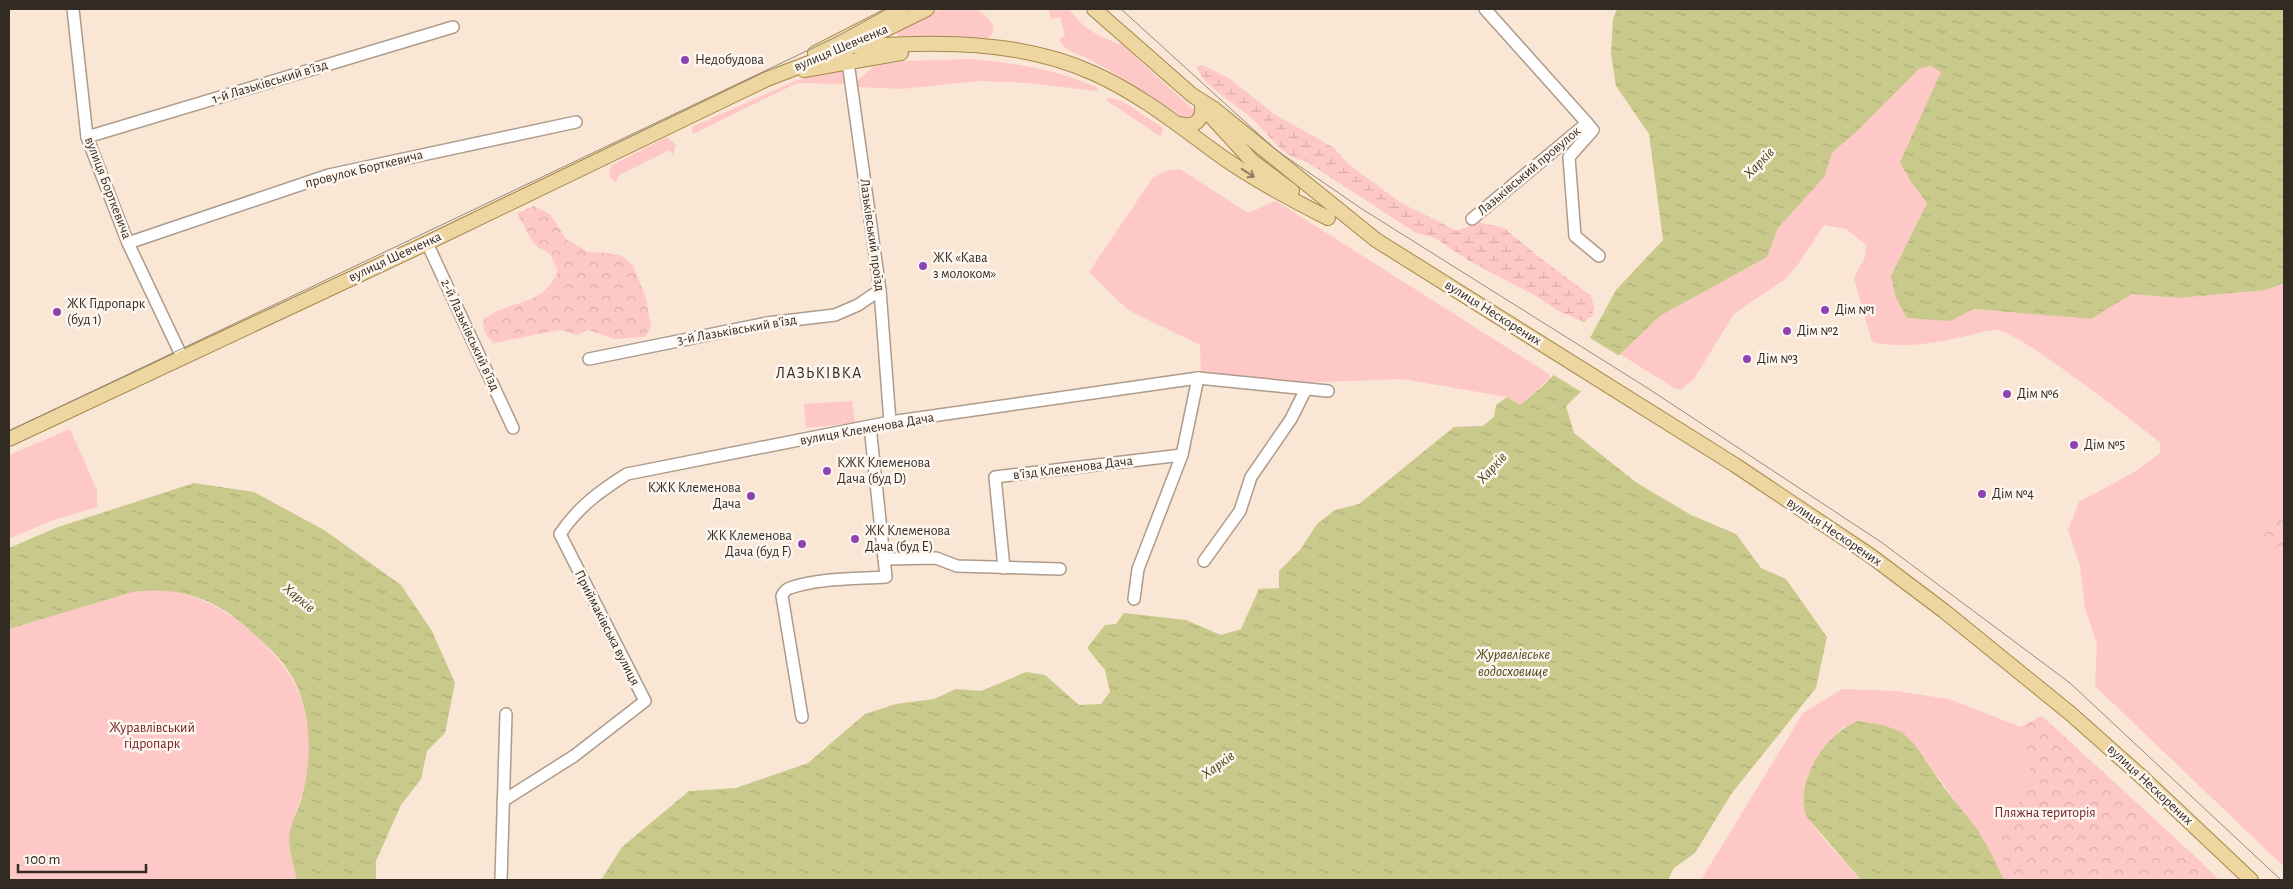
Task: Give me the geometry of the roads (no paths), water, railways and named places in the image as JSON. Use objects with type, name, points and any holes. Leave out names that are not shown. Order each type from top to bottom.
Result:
[{"type":"main road","name":"вулиця Шевченка","points":[[9,439],[427,243],[780,73],[901,9]]},
{"type":"main road","name":"вулиця Шевченка","points":[[780,73],[848,55],[896,25],[927,9]]},
{"type":"main road","name":"вулиця Нескорених","points":[[1094,9],[1198,101],[1252,161]]},
{"type":"main road","points":[[848,55],[852,40],[883,18]]},
{"type":"main road","points":[[896,25],[893,35],[898,45]]},
{"type":"main road","points":[[848,55],[898,45],[964,46],[1029,53],[1077,66],[1112,82],[1180,124],[1252,161],[1332,213]]},
{"type":"main road","points":[[806,58],[889,54],[964,46]]},
{"type":"main road","points":[[1180,124],[1188,126],[1197,122],[1200,117],[1198,101]]},
{"type":"main road","name":"вулиця Нескорених","points":[[1198,101],[1214,109],[1332,213],[1735,465],[1855,546],[1944,611],[2098,737],[2250,880]]},
{"type":"main road","points":[[1180,124],[1212,150],[1287,198],[1332,213]]},
{"type":"street","name":"вулиця Борткевича","points":[[73,9],[87,137],[128,243],[182,357]]},
{"type":"street","name":"Лазьківський провулок","points":[[1485,9],[1593,130],[1569,157],[1575,236],[1599,256]]},
{"type":"street","name":"1-й Лазьківський в’їзд","points":[[87,137],[454,27]]},
{"type":"street","name":"Лазьківський проїзд","points":[[848,55],[880,290],[890,422]]},
{"type":"street","name":"провулок Борткевича","points":[[128,243],[329,175],[576,122]]},
{"type":"street","name":"Лазьківський провулок","points":[[1472,219],[1587,123]]},
{"type":"street","name":"2-й Лазьківський в’їзд","points":[[427,243],[514,428]]},
{"type":"street","name":"3-й Лазьківський в’їзд","points":[[589,358],[767,323],[835,314],[858,305],[880,290]]},
{"type":"street","name":"вулиця Клеменова Дача","points":[[560,534],[575,513],[606,487],[627,474],[890,422],[1198,378],[1328,391]]},
{"type":"street","points":[[1134,599],[1138,569],[1182,455],[1198,378]]},
{"type":"street","points":[[1204,561],[1240,511],[1251,477],[1290,419],[1306,390]]},
{"type":"street","points":[[802,718],[782,596],[790,588],[821,582],[886,577],[870,426]]},
{"type":"street","name":"в'їзд Клеменова Дача","points":[[1004,568],[995,478],[1182,455]]},
{"type":"street","name":"Приймаківська вулиця","points":[[503,801],[574,756],[645,701],[560,534]]},
{"type":"street","points":[[884,559],[936,558],[957,566],[1060,569]]},
{"type":"street","points":[[501,880],[506,714]]},
{"type":"water","name":"Журавлівське водосховище","points":[[1617,9],[2284,9],[2284,283],[2266,290],[2179,298],[2132,294],[2091,319],[1974,309],[1950,321],[1907,318],[1896,298],[1891,276],[1927,203],[1911,182],[1900,162],[1941,72],[1931,66],[1919,69],[1855,133],[1832,153],[1824,177],[1778,228],[1767,257],[1660,316],[1566,406],[1574,433],[1637,483],[1691,515],[1736,534],[1761,568],[1786,579],[1827,637],[1816,688],[1732,793],[1695,853],[1674,868],[1668,880],[601,880],[622,847],[689,791],[736,788],[808,763],[865,714],[896,704],[934,699],[956,689],[981,691],[1026,672],[1045,675],[1079,705],[1101,704],[1110,692],[1105,670],[1087,648],[1105,625],[1116,624],[1124,613],[1186,620],[1221,635],[1241,629],[1259,589],[1279,588],[1279,571],[1300,550],[1317,524],[1335,510],[1359,504],[1454,427],[1483,426],[1494,417],[1496,405],[1507,397],[1520,405],[1544,385],[1591,336],[1616,290],[1663,240],[1649,134],[1616,86],[1611,54],[1613,19]]},
{"type":"water","name":"Харків","points":[[194,483],[254,492],[324,530],[401,585],[432,631],[455,683],[445,733],[427,751],[421,779],[401,805],[376,861],[376,880],[297,880],[291,855],[289,834],[300,804],[306,775],[308,738],[307,719],[303,702],[287,669],[269,647],[222,609],[195,596],[180,593],[165,591],[133,592],[9,629],[9,548],[58,527]]},
{"type":"water","points":[[1858,721],[1883,725],[1902,732],[1916,746],[1943,786],[1977,829],[2004,880],[1861,880],[1806,816],[1803,802],[1809,774],[1815,760],[1835,736],[1846,727]]},
{"type":"tram line","points":[[9,431],[836,37],[887,9]]},
{"type":"tram line","points":[[1121,9],[1276,150],[1362,209],[1649,389],[1881,542],[2070,683],[2281,880]]},
{"type":"place","name":"Недобудова","points":[[685,60]]},
{"type":"place","name":"ЖК «Кава з молоком»","points":[[923,266]]},
{"type":"place","name":"Дім №1","points":[[1825,310]]},
{"type":"place","name":"ЖК Гідропарк (буд 1)","points":[[57,312]]},
{"type":"place","name":"Дім №2","points":[[1787,331]]},
{"type":"place","name":"Дім №3","points":[[1747,359]]},
{"type":"place","name":"Дім №6","points":[[2007,394]]},
{"type":"place","name":"Дім №5","points":[[2074,445]]},
{"type":"place","name":"КЖК Клеменова Дача (буд D)","points":[[827,471]]},
{"type":"place","name":"Дім №4","points":[[1982,494]]},
{"type":"place","name":"КЖК Клеменова Дача","points":[[751,496]]},
{"type":"place","name":"ЖК Клеменова Дача (буд Е)","points":[[855,539]]},
{"type":"place","name":"ЖК Клеменова Дача (буд F)","points":[[802,544]]},
{"type":"district","name":"ЛАЗЬКІВКА","points":[[819,373]]},
{"type":"park label","name":"Журавлівський гідропарк","points":[[152,736]]},
{"type":"park label","name":"Пляжна територія","points":[[2045,813]]}]
